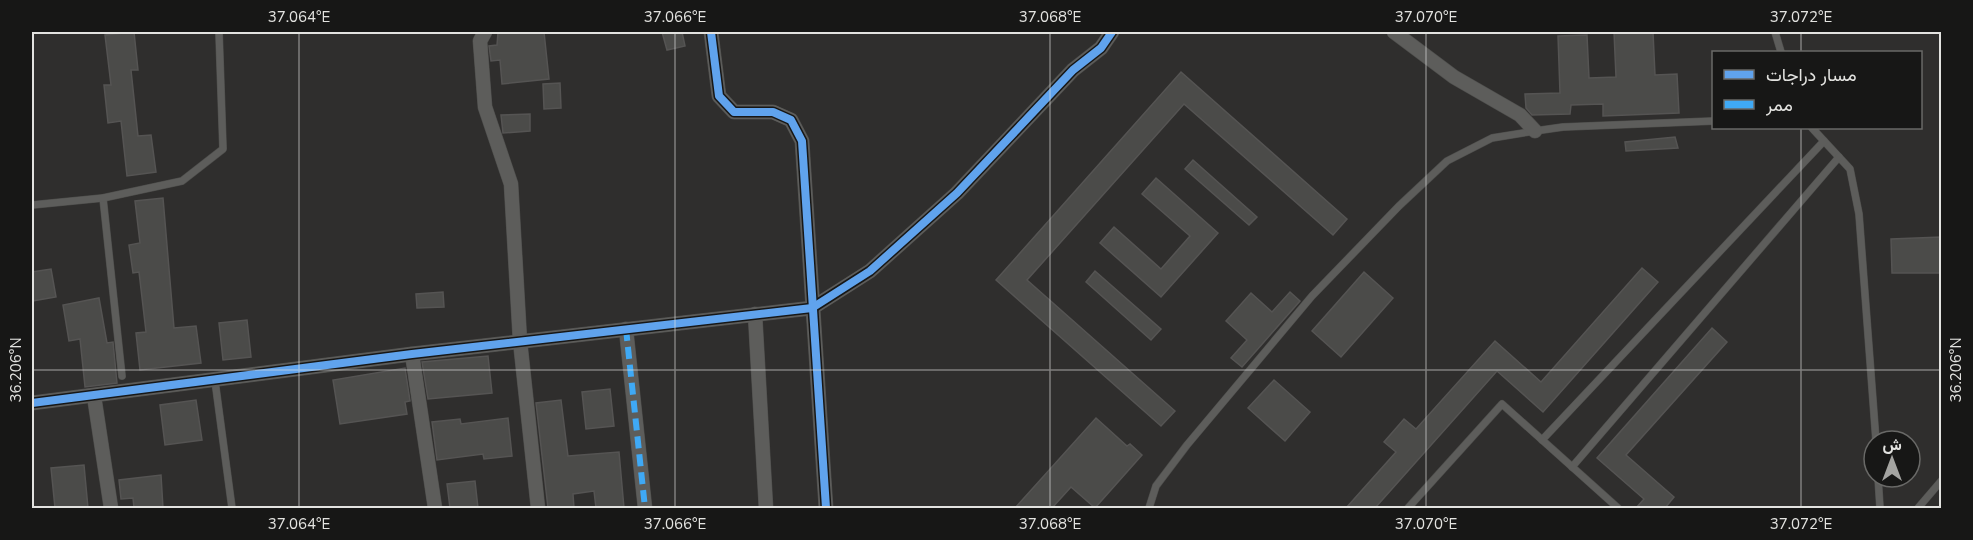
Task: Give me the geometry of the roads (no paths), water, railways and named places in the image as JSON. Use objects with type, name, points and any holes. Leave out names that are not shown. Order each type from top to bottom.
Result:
[{"type":"street","points":[[485,32],[480,41],[485,107],[511,184],[520,341],[538,508]]},
{"type":"street","points":[[711,32],[719,96],[734,112],[773,112],[791,120],[802,141],[826,508]]},
{"type":"street","points":[[32,403],[412,354],[812,308],[870,271],[957,193],[1073,70],[1101,48],[1112,32]]},
{"type":"street","points":[[1394,32],[1454,77],[1520,115],[1535,131]]},
{"type":"street","points":[[755,314],[766,508]]},
{"type":"street","points":[[626,329],[645,508]]},
{"type":"street","points":[[412,354],[435,508]]},
{"type":"street","points":[[94,396],[111,508]]},
{"type":"lane","points":[[32,205],[103,198],[182,181],[223,149],[219,32]]},
{"type":"lane","points":[[1775,32],[1781,51]]},
{"type":"lane","points":[[1149,508],[1156,486],[1186,445],[1312,296],[1399,206],[1447,161],[1492,138],[1535,131],[1563,127],[1712,120]]},
{"type":"lane","points":[[1813,129],[1850,170],[1860,214],[1875,429]]},
{"type":"lane","points":[[1542,440],[1824,141]]},
{"type":"lane","points":[[1572,467],[1839,157]]},
{"type":"lane","points":[[103,198],[122,376]]},
{"type":"lane","points":[[215,381],[232,508]]},
{"type":"lane","points":[[1408,508],[1502,404],[1618,508]]},
{"type":"lane","points":[[1918,508],[1941,480]]},
{"type":"lane","points":[[1879,489],[1880,508]]}]
